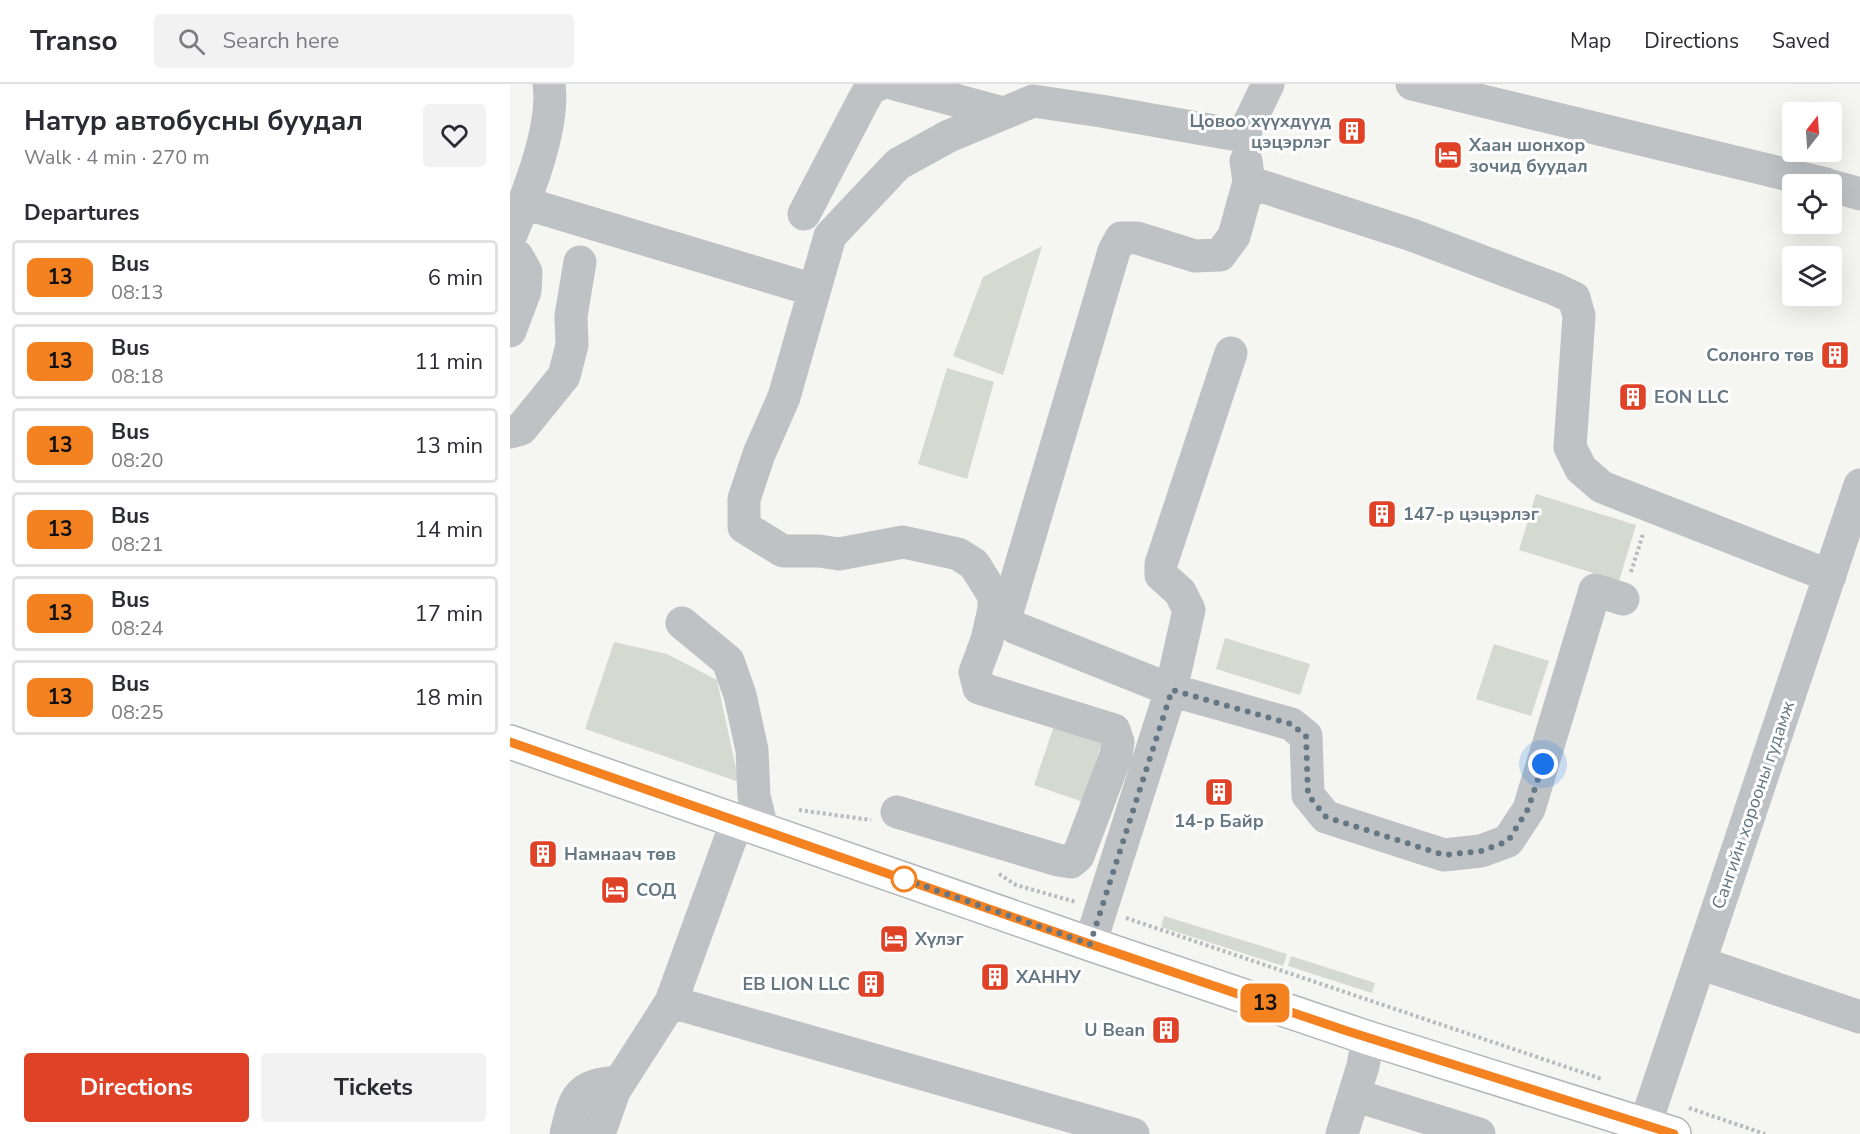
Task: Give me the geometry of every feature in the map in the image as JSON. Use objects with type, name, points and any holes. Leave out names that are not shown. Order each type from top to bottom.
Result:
[{"type":"main road","points":[[510,742],[751,815],[1090,944],[1368,1038],[1657,1124]]},
{"type":"street","points":[[510,331],[525,291],[526,272],[513,247],[524,203],[541,152],[550,96],[549,84]]},
{"type":"street","points":[[804,214],[871,87],[880,84]]},
{"type":"street","points":[[895,84],[1003,113]]},
{"type":"street","points":[[886,816],[1058,860],[1071,862],[1078,856],[1116,755],[1118,742],[1114,730],[979,688],[975,672],[987,640],[994,609],[999,607],[1114,250],[1121,238],[1137,238],[1196,256],[1220,255],[1234,236],[1249,182],[1243,136],[1268,84]]},
{"type":"street","points":[[1412,84],[1785,174]]},
{"type":"street","points":[[1243,136],[1101,111],[1036,93],[1003,113],[949,136],[898,164],[830,236],[784,397],[759,454],[744,499],[744,527],[783,551],[856,553],[903,542],[958,554],[974,564],[999,607],[1016,628],[1172,690],[1291,724],[1306,736],[1308,795],[1326,817],[1444,855],[1481,851],[1508,841],[1528,809],[1595,590],[1623,599]]},
{"type":"street","points":[[1249,182],[1412,235],[1574,298],[1579,316],[1570,447],[1581,469],[1602,487],[1830,576]]},
{"type":"street","points":[[1842,189],[1860,194]]},
{"type":"street","points":[[524,203],[814,290]]},
{"type":"street","points":[[510,432],[521,429],[564,376],[573,345],[570,316],[580,262]]},
{"type":"street","points":[[1090,944],[1172,690],[1188,610],[1180,592],[1161,575],[1161,564],[1231,353]]},
{"type":"street","name":"Сангийн хорооны гудамж","points":[[1657,1124],[1700,963],[1860,484]]},
{"type":"street","points":[[599,1134],[614,1091],[671,1002],[751,815],[752,750],[740,695],[728,661],[682,623]]},
{"type":"street","points":[[1700,963],[1860,1017]]},
{"type":"street","points":[[671,1002],[1133,1134]]},
{"type":"street","points":[[1341,1134],[1363,1066],[1368,1038]]},
{"type":"street","points":[[566,1134],[573,1104],[585,1089],[601,1083],[619,1082]]},
{"type":"street","points":[[1354,1095],[1472,1133]]},
{"type":"path","points":[[1623,599],[1651,507]]},
{"type":"path","points":[[751,815],[791,809],[886,816]]},
{"type":"path","points":[[992,868],[1016,885],[1100,909],[1609,1081]]},
{"type":"path","points":[[1657,1124],[1765,1134]]},
{"type":"shaded area","points":[[1042,246],[1003,375],[953,356],[983,277]]},
{"type":"shaded area","points":[[947,368],[994,382],[967,479],[918,464]]},
{"type":"shaded area","points":[[1536,494],[1636,525],[1619,581],[1519,550]]},
{"type":"shaded area","points":[[1225,638],[1310,664],[1300,695],[1216,669]]},
{"type":"shaded area","points":[[614,642],[667,654],[717,680],[739,782],[585,729]]},
{"type":"shaded area","points":[[1494,644],[1549,661],[1531,716],[1476,699]]},
{"type":"shaded area","points":[[1054,726],[1102,742],[1083,802],[1034,785]]},
{"type":"shaded area","points":[[1164,916],[1287,954],[1283,966],[1161,927]]},
{"type":"shaded area","points":[[1291,956],[1375,983],[1372,993],[1288,966]]},
{"type":"bus line","name":"13","points":[[510,742],[1347,1031],[1674,1134]]},
{"type":"place","name":"Цовоо хүүхдүүд цэцэрлэг","points":[[1352,131]]},
{"type":"place","name":"Хаан шонхор зочид буудал","points":[[1448,155]]},
{"type":"place","name":"Солонго төв","points":[[1835,355]]},
{"type":"place","name":"EON LLC","points":[[1633,397]]},
{"type":"place","name":"147-р цэцэрлэг","points":[[1382,514]]},
{"type":"place","name":"14-р Байр","points":[[1219,792]]},
{"type":"place","name":"Намнаач төв","points":[[543,854]]},
{"type":"place","name":"СОД","points":[[615,890]]},
{"type":"place","name":"Хүлэг","points":[[894,939]]},
{"type":"place","name":"ХАННУ","points":[[995,977]]},
{"type":"place","name":"EB LION LLC","points":[[871,984]]},
{"type":"place","name":"U Bean","points":[[1166,1030]]},
{"type":"route","points":[[904,879],[895,876],[1090,944],[1172,690],[1291,724],[1306,736],[1308,795],[1326,817],[1444,855],[1481,851],[1508,841],[1528,809],[1543,764]]}]
